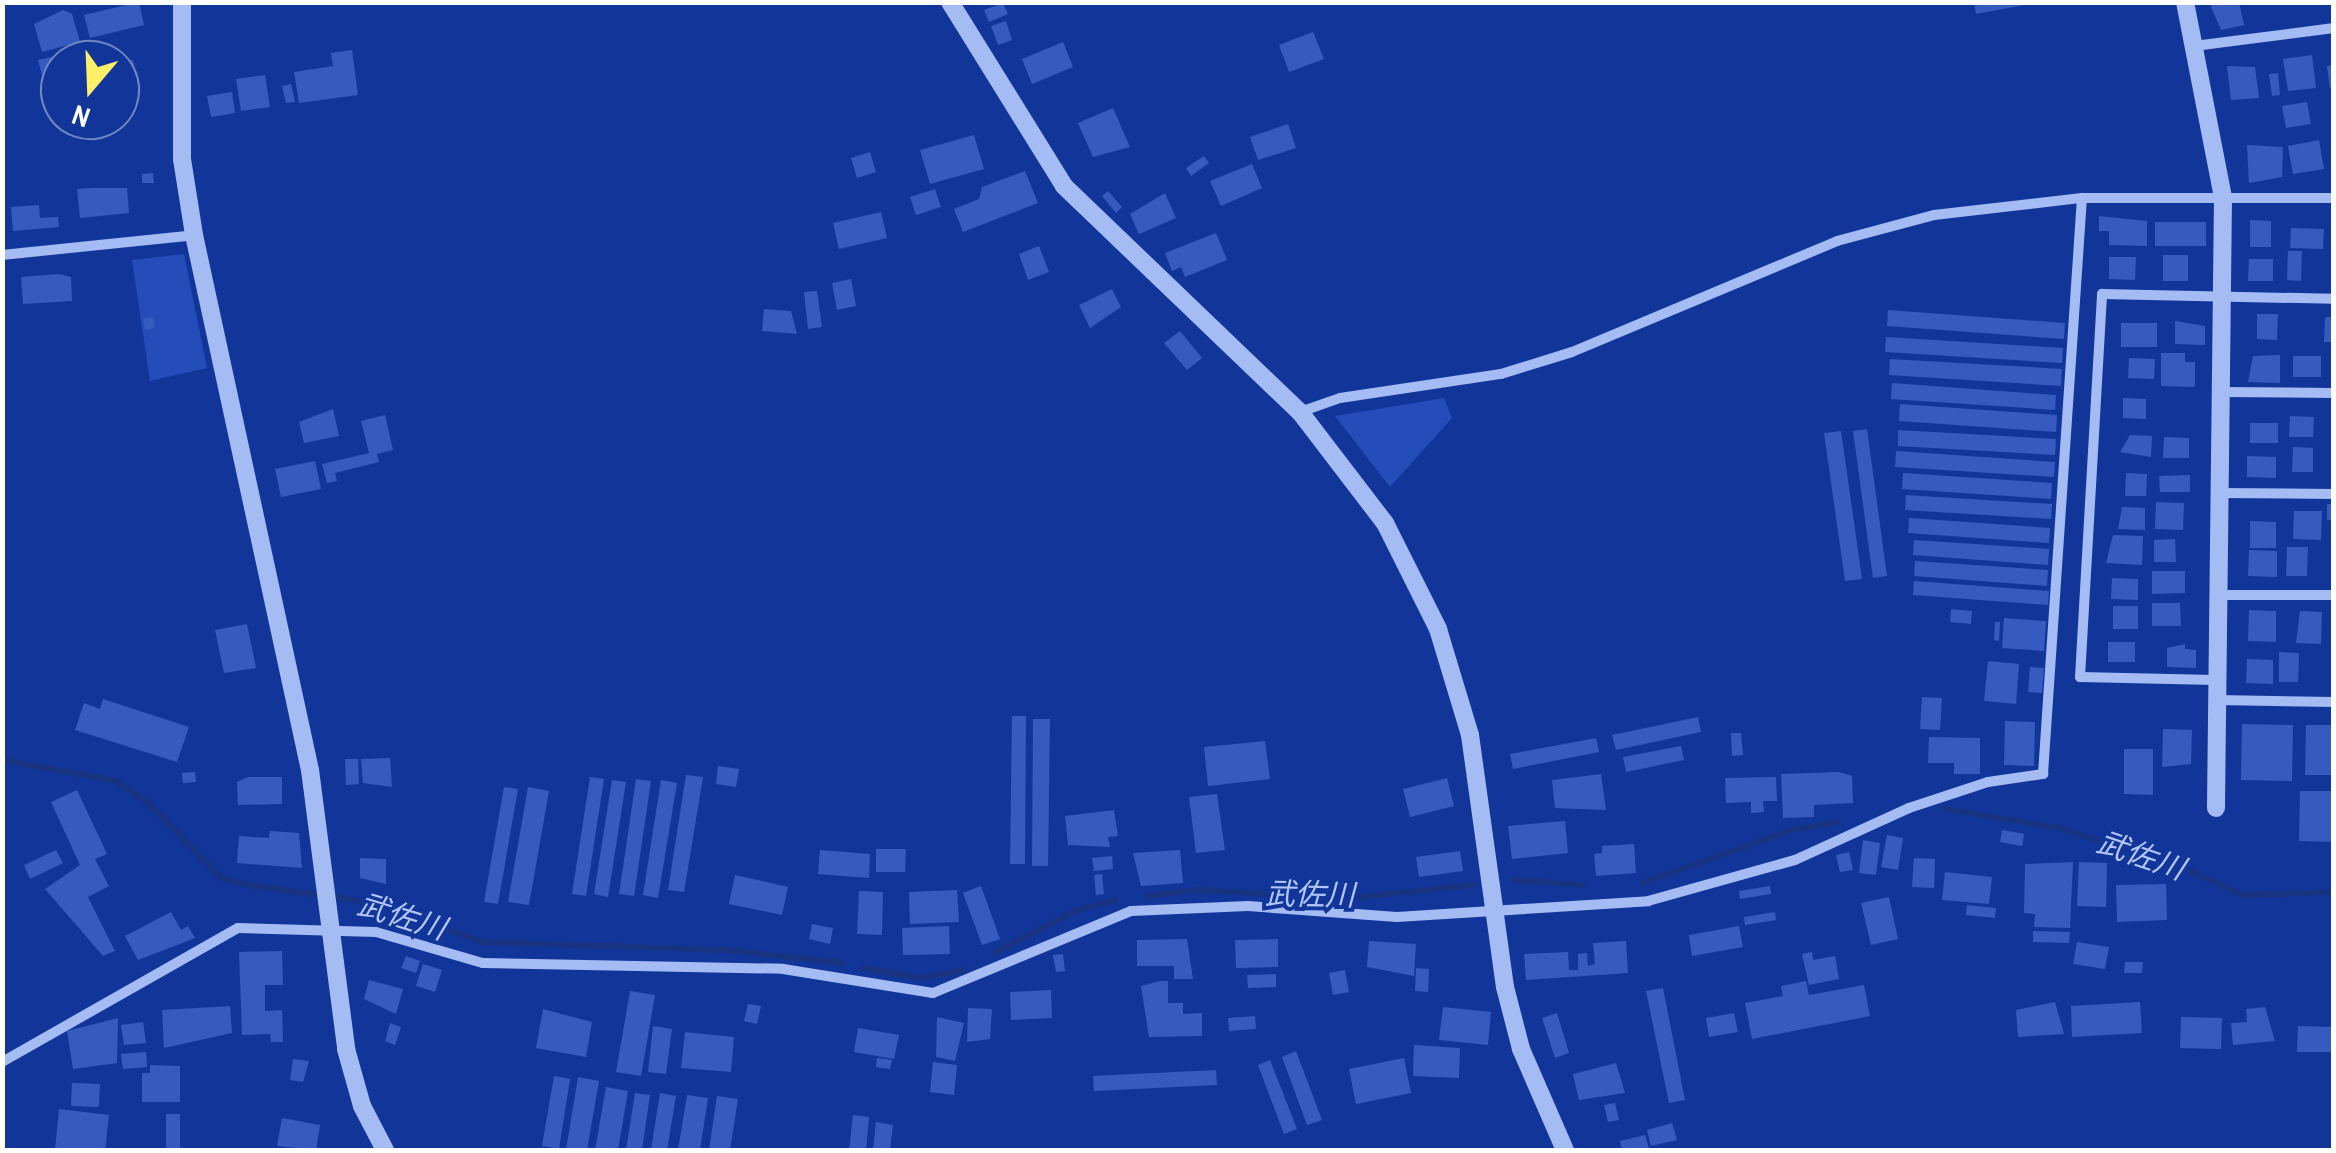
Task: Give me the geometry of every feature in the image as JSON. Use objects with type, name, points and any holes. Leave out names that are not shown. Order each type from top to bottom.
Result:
[{"type":"street","points":[[182,2],[177,38],[182,159],[194,235],[277,604],[324,881],[346,1049],[362,1106],[385,1150]]},
{"type":"street","points":[[950,2],[1064,186],[1300,412],[1385,523],[1438,629],[1470,735],[1493,912],[1521,1049],[1565,1150]]},
{"type":"street","points":[[2185,2],[2223,198],[2216,808]]},
{"type":"street","points":[[2194,46],[2334,28]]},
{"type":"street","points":[[1300,412],[1340,398],[1501,374],[1554,357],[1888,225],[2007,204],[2082,198],[2334,198]]},
{"type":"street","points":[[2,1062],[238,928],[330,920],[483,964],[782,969],[933,993],[1131,911],[1248,906],[1331,917],[1493,912],[1648,901],[1796,860],[1909,808],[1988,782],[2043,774],[2082,198]]},
{"type":"street","points":[[2,256],[194,235]]},
{"type":"street","points":[[2216,680],[2080,677],[2102,294],[2334,299]]},
{"type":"street","points":[[2221,392],[2334,393]]},
{"type":"street","points":[[2220,493],[2334,494]]},
{"type":"street","points":[[2216,595],[2334,596]]},
{"type":"street","points":[[2215,700],[2334,702]]},
{"type":"shaded area","points":[[184,254],[207,368],[150,381],[132,260]]},
{"type":"shaded area","points":[[1444,398],[1452,418],[1390,487],[1335,416]]},
{"type":"building","points":[[139,2],[144,25],[90,38],[84,15]]},
{"type":"building","points":[[1974,2],[2030,2],[2030,4],[1976,14]]},
{"type":"building","points":[[2209,2],[2239,2],[2244,25],[2221,30]]},
{"type":"building","points":[[1003,3],[1008,14],[989,22],[984,10]]},
{"type":"building","points":[[63,10],[72,14],[79,40],[40,40],[40,45],[34,24]]},
{"type":"building","points":[[1006,21],[1012,40],[998,45],[991,26]]},
{"type":"building","points":[[1313,32],[1324,59],[1289,72],[1279,45]]},
{"type":"building","points":[[1063,42],[1073,67],[1032,84],[1022,59]]},
{"type":"building","points":[[352,50],[358,95],[299,103],[294,72],[333,66],[331,53]]},
{"type":"building","points":[[2312,55],[2316,88],[2288,91],[2283,59]]},
{"type":"building","points":[[2334,65],[2334,88],[2330,89],[2327,66]]},
{"type":"building","points":[[2227,66],[2255,67],[2259,98],[2231,100]]},
{"type":"building","points":[[2278,73],[2280,95],[2272,96],[2269,74]]},
{"type":"building","points":[[265,75],[270,107],[241,111],[236,79]]},
{"type":"building","points":[[291,84],[295,102],[286,103],[282,86]]},
{"type":"building","points":[[232,92],[235,113],[211,117],[207,96]]},
{"type":"building","points":[[2307,102],[2311,124],[2286,128],[2282,106]]},
{"type":"building","points":[[1113,108],[1130,147],[1093,157],[1078,123]]},
{"type":"building","points":[[1288,124],[1296,148],[1258,160],[1250,137]]},
{"type":"building","points":[[974,135],[984,169],[930,184],[920,150]]},
{"type":"building","points":[[2319,140],[2324,169],[2293,174],[2288,146]]},
{"type":"building","points":[[2247,145],[2283,147],[2282,177],[2249,183]]},
{"type":"building","points":[[870,152],[876,172],[857,178],[851,158]]},
{"type":"building","points":[[1204,156],[1209,163],[1191,176],[1186,168]]},
{"type":"building","points":[[1252,164],[1262,188],[1221,206],[1210,181]]},
{"type":"building","points":[[1025,171],[1038,203],[963,232],[954,209],[979,199],[982,187]]},
{"type":"building","points":[[153,173],[154,183],[142,183],[142,174]]},
{"type":"building","points":[[127,188],[129,213],[80,218],[77,189]]},
{"type":"building","points":[[935,189],[941,207],[916,215],[910,197]]},
{"type":"building","points":[[1108,191],[1122,207],[1116,213],[1102,196]]},
{"type":"building","points":[[1165,193],[1176,218],[1139,234],[1130,214]]},
{"type":"building","points":[[39,205],[40,218],[58,217],[59,227],[13,231],[11,207]]},
{"type":"building","points":[[881,212],[887,238],[839,249],[833,223]]},
{"type":"building","points":[[2099,216],[2147,221],[2147,246],[2109,245],[2109,231],[2099,231]]},
{"type":"building","points":[[2250,220],[2271,221],[2271,247],[2250,247]]},
{"type":"building","points":[[2155,222],[2206,222],[2206,246],[2155,246]]},
{"type":"building","points":[[2291,228],[2324,229],[2323,249],[2290,248]]},
{"type":"building","points":[[1216,233],[1227,260],[1185,277],[1181,267],[1172,271],[1165,253]]},
{"type":"building","points":[[1039,246],[1049,272],[1028,280],[1019,254]]},
{"type":"building","points":[[2288,251],[2302,251],[2301,281],[2287,280]]},
{"type":"building","points":[[2163,255],[2188,255],[2188,281],[2163,281]]},
{"type":"building","points":[[2109,257],[2136,257],[2135,280],[2109,279]]},
{"type":"building","points":[[2249,259],[2273,259],[2273,281],[2248,281]]},
{"type":"building","points":[[21,277],[71,277],[72,301],[23,304]]},
{"type":"building","points":[[851,279],[856,306],[837,310],[832,283]]},
{"type":"building","points":[[1112,289],[1121,307],[1090,328],[1079,305]]},
{"type":"building","points":[[817,291],[822,327],[808,329],[804,292]]},
{"type":"building","points":[[764,309],[791,311],[797,334],[762,331]]},
{"type":"building","points":[[1888,310],[2065,323],[2064,339],[1887,326]]},
{"type":"building","points":[[2257,314],[2278,314],[2277,340],[2257,339]]},
{"type":"building","points":[[153,317],[155,328],[145,330],[143,319]]},
{"type":"building","points":[[2325,317],[2334,317],[2334,342],[2324,342]]},
{"type":"building","points":[[2175,321],[2205,326],[2205,345],[2175,344]]},
{"type":"building","points":[[2121,323],[2157,323],[2157,347],[2121,347]]},
{"type":"building","points":[[1180,331],[1202,358],[1187,370],[1164,343]]},
{"type":"building","points":[[1886,337],[2063,348],[2062,363],[1885,352]]},
{"type":"building","points":[[2161,353],[2185,353],[2185,362],[2195,362],[2195,387],[2161,386]]},
{"type":"building","points":[[2280,355],[2280,383],[2248,382],[2253,356]]},
{"type":"building","points":[[2293,356],[2321,356],[2321,377],[2293,377]]},
{"type":"building","points":[[2129,358],[2155,359],[2154,379],[2128,378]]},
{"type":"building","points":[[1890,359],[2062,369],[2061,386],[1889,375]]},
{"type":"building","points":[[1892,383],[2056,395],[2055,410],[1891,399]]},
{"type":"building","points":[[2123,398],[2146,399],[2146,419],[2123,418]]},
{"type":"building","points":[[1900,404],[2057,415],[2056,432],[1899,421]]},
{"type":"building","points":[[333,409],[339,436],[304,443],[299,422]]},
{"type":"building","points":[[385,415],[393,450],[377,454],[379,462],[335,473],[337,481],[327,483],[322,464],[369,453],[361,421]]},
{"type":"building","points":[[2290,416],[2314,417],[2313,437],[2289,437]]},
{"type":"building","points":[[2250,423],[2278,423],[2278,443],[2250,443]]},
{"type":"building","points":[[1867,429],[1887,576],[1873,578],[1853,431]]},
{"type":"building","points":[[1898,430],[2056,439],[2055,455],[1898,446]]},
{"type":"building","points":[[1841,431],[1862,579],[1845,581],[1824,433]]},
{"type":"building","points":[[2130,435],[2152,436],[2151,457],[2120,452]]},
{"type":"building","points":[[2164,437],[2189,438],[2189,458],[2163,458]]},
{"type":"building","points":[[2293,447],[2313,448],[2313,472],[2292,472]]},
{"type":"building","points":[[1896,451],[2055,462],[2054,477],[1895,467]]},
{"type":"building","points":[[2247,456],[2276,457],[2276,478],[2247,477]]},
{"type":"building","points":[[315,461],[321,489],[281,497],[275,469]]},
{"type":"building","points":[[1903,473],[2052,483],[2051,499],[1902,489]]},
{"type":"building","points":[[2126,473],[2147,474],[2146,496],[2125,496]]},
{"type":"building","points":[[2190,475],[2190,492],[2160,492],[2159,476]]},
{"type":"building","points":[[1906,495],[2052,504],[2051,519],[1905,510]]},
{"type":"building","points":[[2156,502],[2184,503],[2183,530],[2155,529]]},
{"type":"building","points":[[2327,504],[2334,504],[2334,520],[2327,520]]},
{"type":"building","points":[[2122,507],[2145,508],[2145,530],[2118,529]]},
{"type":"building","points":[[2294,511],[2322,511],[2321,540],[2293,539]]},
{"type":"building","points":[[1909,518],[2050,528],[2049,543],[1908,533]]},
{"type":"building","points":[[2250,521],[2276,522],[2276,548],[2250,548]]},
{"type":"building","points":[[2113,535],[2143,536],[2142,565],[2106,563]]},
{"type":"building","points":[[2175,539],[2176,562],[2154,562],[2154,540]]},
{"type":"building","points":[[1914,540],[2049,549],[2048,565],[1913,555]]},
{"type":"building","points":[[2287,547],[2308,547],[2307,576],[2286,576]]},
{"type":"building","points":[[2249,550],[2277,551],[2277,577],[2248,576]]},
{"type":"building","points":[[1915,561],[2048,570],[2047,586],[1914,576]]},
{"type":"building","points":[[2152,571],[2185,571],[2185,593],[2152,594]]},
{"type":"building","points":[[2112,578],[2138,579],[2138,600],[2111,599]]},
{"type":"building","points":[[1914,581],[2049,591],[2048,605],[1913,595]]},
{"type":"building","points":[[2152,603],[2180,603],[2181,626],[2152,626]]},
{"type":"building","points":[[2113,606],[2138,606],[2138,629],[2113,629]]},
{"type":"building","points":[[1951,609],[1972,611],[1971,624],[1950,622]]},
{"type":"building","points":[[2249,610],[2276,611],[2276,642],[2248,641]]},
{"type":"building","points":[[2300,611],[2322,612],[2321,644],[2296,643]]},
{"type":"building","points":[[2004,618],[2046,621],[2044,651],[2002,648]]},
{"type":"building","points":[[1995,622],[2000,622],[1999,641],[1994,640]]},
{"type":"building","points":[[247,624],[256,668],[224,673],[215,630]]},
{"type":"building","points":[[2108,642],[2135,642],[2135,662],[2108,662]]},
{"type":"building","points":[[2185,644],[2185,649],[2196,650],[2196,668],[2167,667],[2167,648]]},
{"type":"building","points":[[2279,652],[2299,653],[2298,682],[2279,682]]},
{"type":"building","points":[[2247,659],[2273,660],[2273,684],[2246,683]]},
{"type":"building","points":[[1988,661],[2019,664],[2016,704],[1984,701]]},
{"type":"building","points":[[2030,667],[2044,668],[2042,693],[2028,692]]},
{"type":"building","points":[[1922,697],[1942,698],[1940,730],[1920,729]]},
{"type":"building","points":[[103,699],[189,727],[177,762],[75,730],[84,703],[100,709]]},
{"type":"building","points":[[1012,716],[1026,716],[1025,864],[1010,864]]},
{"type":"building","points":[[1698,717],[1701,732],[1616,750],[1612,735]]},
{"type":"building","points":[[1033,719],[1050,719],[1048,866],[1032,866]]},
{"type":"building","points":[[2005,721],[2035,722],[2034,766],[2004,765]]},
{"type":"building","points":[[2242,724],[2293,725],[2292,781],[2241,780]]},
{"type":"building","points":[[2306,725],[2334,725],[2333,775],[2305,775]]},
{"type":"building","points":[[2163,729],[2192,730],[2191,764],[2162,767]]},
{"type":"building","points":[[1731,733],[1741,733],[1743,755],[1732,756]]},
{"type":"building","points":[[1929,737],[1980,738],[1980,774],[1954,774],[1954,763],[1928,763]]},
{"type":"building","points":[[1596,738],[1599,752],[1513,769],[1510,754]]},
{"type":"building","points":[[1265,741],[1270,779],[1208,786],[1204,747]]},
{"type":"building","points":[[1681,746],[1684,760],[1626,772],[1623,757]]},
{"type":"building","points":[[2124,749],[2153,749],[2153,795],[2124,794]]},
{"type":"building","points":[[390,758],[392,787],[363,783],[361,759]]},
{"type":"building","points":[[345,759],[358,759],[359,784],[346,785]]},
{"type":"building","points":[[718,766],[739,769],[736,787],[716,784]]},
{"type":"building","points":[[195,772],[196,782],[183,783],[182,773]]},
{"type":"building","points":[[1839,772],[1852,776],[1853,803],[1814,805],[1814,817],[1783,818],[1781,774]]},
{"type":"building","points":[[1601,774],[1606,810],[1555,808],[1552,780]]},
{"type":"building","points":[[686,775],[703,777],[684,892],[668,890]]},
{"type":"building","points":[[248,777],[282,777],[282,804],[238,805],[237,782]]},
{"type":"building","points":[[590,777],[604,779],[586,896],[572,894]]},
{"type":"building","points":[[1776,777],[1777,801],[1763,801],[1764,812],[1751,813],[1751,802],[1726,803],[1725,778]]},
{"type":"building","points":[[1447,778],[1454,806],[1410,817],[1403,789]]},
{"type":"building","points":[[636,779],[651,781],[634,896],[619,894]]},
{"type":"building","points":[[612,780],[626,782],[608,897],[594,894]]},
{"type":"building","points":[[661,780],[677,783],[658,898],[643,895]]},
{"type":"building","points":[[504,787],[518,789],[498,904],[484,902]]},
{"type":"building","points":[[528,787],[549,791],[529,905],[508,902]]},
{"type":"building","points":[[77,790],[107,854],[95,859],[109,886],[88,897],[115,951],[103,956],[45,889],[80,865],[51,802]]},
{"type":"building","points":[[2300,791],[2334,791],[2334,842],[2299,841]]},
{"type":"building","points":[[1217,794],[1225,850],[1196,853],[1189,797]]},
{"type":"building","points":[[1114,810],[1118,836],[1108,837],[1110,847],[1068,845],[1065,816]]},
{"type":"building","points":[[1565,821],[1568,853],[1512,859],[1508,826]]},
{"type":"building","points":[[2002,830],[2024,834],[2022,846],[2000,842]]},
{"type":"building","points":[[270,831],[299,833],[302,868],[237,863],[239,836],[269,838]]},
{"type":"building","points":[[1887,835],[1903,838],[1898,870],[1881,867]]},
{"type":"building","points":[[1863,840],[1880,843],[1876,875],[1859,873]]},
{"type":"building","points":[[1634,844],[1636,873],[1596,876],[1594,854],[1602,853],[1602,846]]},
{"type":"building","points":[[876,849],[906,849],[905,872],[876,872]]},
{"type":"building","points":[[56,850],[63,863],[30,879],[24,865]]},
{"type":"building","points":[[820,850],[870,854],[869,878],[818,874]]},
{"type":"building","points":[[1180,850],[1183,883],[1141,886],[1133,853]]},
{"type":"building","points":[[1460,851],[1463,871],[1419,877],[1416,857]]},
{"type":"building","points":[[1849,852],[1853,870],[1840,872],[1836,855]]},
{"type":"building","points":[[1112,856],[1113,869],[1094,871],[1092,858]]},
{"type":"building","points":[[360,858],[386,859],[386,884],[360,878]]},
{"type":"building","points":[[1914,858],[1935,859],[1934,888],[1912,887]]},
{"type":"building","points":[[2073,862],[2070,928],[2034,927],[2035,914],[2024,913],[2025,864]]},
{"type":"building","points":[[2079,862],[2107,863],[2106,907],[2077,906]]},
{"type":"building","points":[[1945,872],[1992,877],[1989,904],[1942,900]]},
{"type":"building","points":[[1102,874],[1104,894],[1096,895],[1094,875]]},
{"type":"building","points":[[735,875],[788,887],[782,915],[729,904]]},
{"type":"building","points":[[2166,884],[2167,920],[2117,922],[2116,885]]},
{"type":"building","points":[[981,886],[1000,939],[982,945],[963,893]]},
{"type":"building","points":[[1770,886],[1771,894],[1740,899],[1739,891]]},
{"type":"building","points":[[957,890],[959,922],[910,924],[909,892]]},
{"type":"building","points":[[859,891],[883,892],[882,935],[857,934]]},
{"type":"building","points":[[1889,897],[1898,939],[1871,945],[1861,903]]},
{"type":"building","points":[[1967,905],[1996,908],[1995,918],[1966,915]]},
{"type":"building","points":[[171,912],[181,930],[188,926],[195,938],[138,960],[125,936]]},
{"type":"building","points":[[1775,912],[1776,920],[1745,925],[1744,917]]},
{"type":"building","points":[[812,924],[833,928],[830,944],[809,939]]},
{"type":"building","points":[[949,926],[950,954],[903,955],[902,928]]},
{"type":"building","points":[[1739,926],[1743,947],[1692,956],[1689,935]]},
{"type":"building","points":[[2033,931],[2070,932],[2069,943],[2033,942]]},
{"type":"building","points":[[1187,939],[1193,979],[1174,979],[1174,966],[1137,966],[1137,940]]},
{"type":"building","points":[[1278,939],[1278,967],[1236,968],[1235,940]]},
{"type":"building","points":[[1369,941],[1416,944],[1414,976],[1367,967]]},
{"type":"building","points":[[1626,941],[1628,973],[1526,980],[1524,954],[1568,952],[1569,970],[1578,970],[1578,954],[1587,953],[1588,966],[1595,964],[1593,943]]},
{"type":"building","points":[[2077,942],[2109,947],[2105,969],[2073,964]]},
{"type":"building","points":[[282,951],[283,985],[265,985],[265,1011],[282,1010],[283,1042],[271,1042],[270,1034],[242,1035],[239,952]]},
{"type":"building","points":[[1812,952],[1813,960],[1835,956],[1839,979],[1809,985],[1802,954]]},
{"type":"building","points":[[1063,954],[1065,971],[1056,972],[1053,955]]},
{"type":"building","points":[[406,956],[420,961],[416,973],[401,968]]},
{"type":"building","points":[[2125,962],[2143,962],[2142,973],[2124,973]]},
{"type":"building","points":[[423,964],[442,970],[435,992],[416,986]]},
{"type":"building","points":[[1416,968],[1429,969],[1428,992],[1415,991]]},
{"type":"building","points":[[1345,970],[1349,992],[1333,995],[1329,973]]},
{"type":"building","points":[[1276,974],[1276,987],[1248,988],[1247,975]]},
{"type":"building","points":[[369,980],[403,989],[396,1014],[364,999]]},
{"type":"building","points":[[1168,981],[1168,1003],[1183,1003],[1183,1014],[1202,1013],[1202,1036],[1149,1037],[1141,986]]},
{"type":"building","points":[[1806,981],[1809,995],[1864,985],[1870,1016],[1752,1039],[1745,1003],[1783,996],[1781,986]]},
{"type":"building","points":[[1663,988],[1685,1100],[1669,1103],[1646,991]]},
{"type":"building","points":[[1051,990],[1052,1018],[1011,1020],[1010,992]]},
{"type":"building","points":[[630,991],[655,995],[641,1076],[616,1072]]},
{"type":"building","points":[[2055,1002],[2064,1034],[2018,1037],[2016,1010]]},
{"type":"building","points":[[2140,1002],[2142,1033],[2072,1037],[2071,1006]]},
{"type":"building","points":[[748,1004],[761,1006],[757,1024],[744,1021]]},
{"type":"building","points":[[230,1006],[232,1033],[164,1048],[162,1010]]},
{"type":"building","points":[[1443,1007],[1491,1012],[1488,1045],[1439,1040]]},
{"type":"building","points":[[2265,1007],[2275,1041],[2233,1045],[2231,1023],[2247,1022],[2246,1009]]},
{"type":"building","points":[[968,1008],[992,1009],[990,1039],[967,1042]]},
{"type":"building","points":[[543,1009],[592,1022],[586,1057],[536,1048]]},
{"type":"building","points":[[1557,1013],[1569,1053],[1555,1058],[1542,1018]]},
{"type":"building","points":[[1734,1013],[1738,1032],[1709,1037],[1706,1018]]},
{"type":"building","points":[[1255,1016],[1256,1029],[1229,1031],[1228,1018]]},
{"type":"building","points":[[937,1017],[964,1023],[955,1061],[936,1057]]},
{"type":"building","points":[[2181,1017],[2222,1018],[2221,1049],[2180,1048]]},
{"type":"building","points":[[118,1018],[117,1063],[73,1069],[67,1031]]},
{"type":"building","points":[[143,1022],[146,1043],[124,1045],[121,1025]]},
{"type":"building","points":[[390,1023],[401,1027],[395,1045],[385,1041]]},
{"type":"building","points":[[653,1026],[672,1029],[666,1074],[648,1072]]},
{"type":"building","points":[[2298,1026],[2334,1027],[2334,1052],[2297,1052]]},
{"type":"building","points":[[858,1028],[899,1035],[894,1059],[854,1052]]},
{"type":"building","points":[[685,1032],[734,1037],[731,1072],[681,1068]]},
{"type":"building","points":[[1414,1045],[1460,1048],[1459,1078],[1413,1076]]},
{"type":"building","points":[[1296,1051],[1322,1120],[1307,1125],[1282,1057]]},
{"type":"building","points":[[146,1052],[147,1067],[123,1069],[121,1054]]},
{"type":"building","points":[[877,1058],[892,1060],[890,1069],[876,1067]]},
{"type":"building","points":[[1404,1058],[1411,1093],[1356,1104],[1349,1069]]},
{"type":"building","points":[[293,1059],[309,1061],[303,1082],[290,1080]]},
{"type":"building","points":[[1270,1060],[1297,1129],[1284,1134],[1258,1065]]},
{"type":"building","points":[[933,1062],[957,1065],[954,1095],[930,1092]]},
{"type":"building","points":[[1616,1063],[1625,1093],[1579,1100],[1573,1074]]},
{"type":"building","points":[[150,1065],[180,1066],[180,1102],[142,1102],[142,1073],[150,1073]]},
{"type":"building","points":[[1216,1070],[1217,1085],[1094,1091],[1093,1076]]},
{"type":"building","points":[[554,1076],[570,1079],[559,1149],[542,1146]]},
{"type":"building","points":[[578,1077],[599,1081],[587,1150],[566,1150]]},
{"type":"building","points":[[72,1083],[100,1084],[99,1107],[71,1106]]},
{"type":"building","points":[[606,1087],[628,1091],[618,1150],[595,1150]]},
{"type":"building","points":[[635,1093],[650,1095],[642,1150],[626,1150]]},
{"type":"building","points":[[660,1093],[676,1096],[667,1150],[651,1150]]},
{"type":"building","points":[[687,1095],[708,1098],[700,1150],[678,1150]]},
{"type":"building","points":[[717,1096],[738,1099],[730,1150],[709,1150]]},
{"type":"building","points":[[1615,1103],[1619,1120],[1608,1122],[1604,1105]]},
{"type":"building","points":[[59,1109],[109,1115],[105,1150],[55,1150]]},
{"type":"building","points":[[166,1114],[180,1114],[180,1150],[166,1150]]},
{"type":"building","points":[[853,1115],[869,1117],[866,1150],[849,1150]]},
{"type":"building","points":[[282,1118],[320,1125],[316,1150],[277,1146]]},
{"type":"building","points":[[876,1122],[893,1125],[890,1150],[873,1150]]},
{"type":"building","points":[[1672,1123],[1677,1140],[1651,1146],[1647,1130]]},
{"type":"building","points":[[1645,1135],[1649,1148],[1622,1150],[1620,1141]]},
{"type":"waterway","name":"武佐川","points":[[2,760],[116,781],[148,803],[221,878],[360,901],[483,942],[726,950],[842,963]]},
{"type":"waterway","name":"武佐川","points":[[1946,809],[2059,828],[2183,868],[2242,895],[2334,892]]},
{"type":"waterway","name":"武佐川","points":[[1642,883],[1792,830],[1838,822]]},
{"type":"waterway","name":"武佐川","points":[[1513,880],[1583,885]]},
{"type":"waterway","name":"武佐川","points":[[1147,896],[1195,890],[1350,898],[1472,885]]},
{"type":"waterway","name":"武佐川","points":[[995,952],[1075,911],[1115,900]]},
{"type":"waterway","name":"武佐川","points":[[862,968],[921,978],[964,970]]}]
